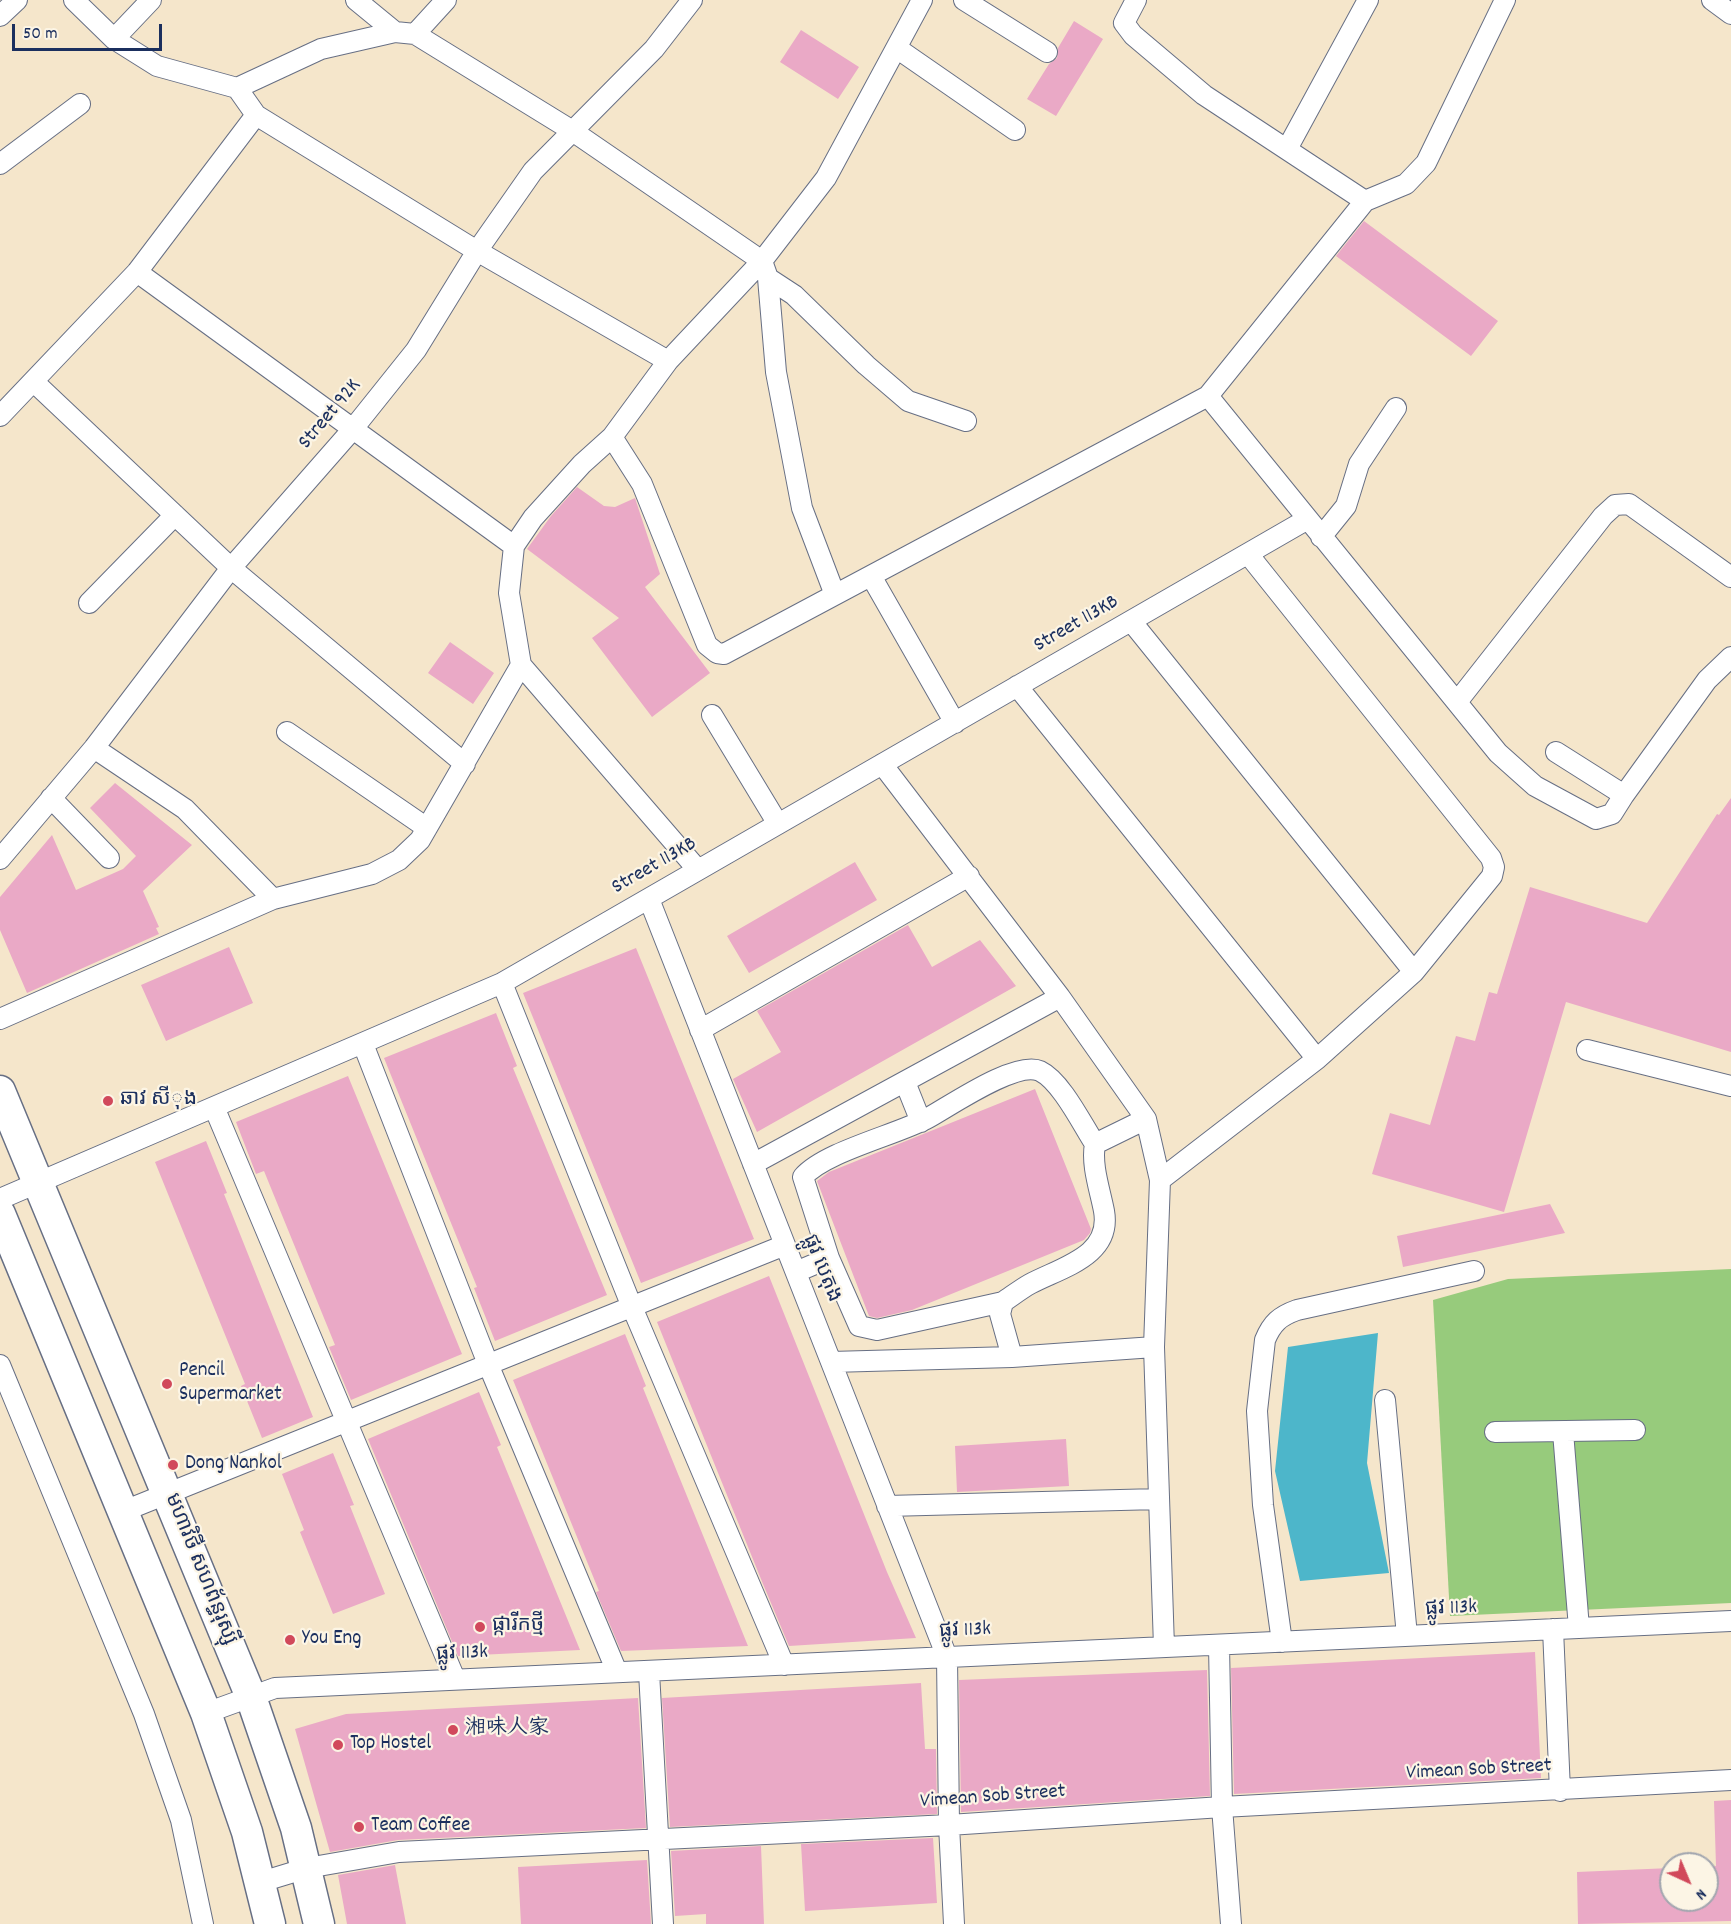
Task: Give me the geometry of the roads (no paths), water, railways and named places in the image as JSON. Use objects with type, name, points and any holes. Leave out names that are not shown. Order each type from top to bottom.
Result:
[{"type":"highway","name":"មហាវិថី សហព័ន្ធរុស្ស៊ី","points":[[0,1091],[251,1697],[273,1757],[307,1868],[319,1924]]},
{"type":"highway","points":[[0,1214],[206,1713],[247,1832],[270,1924]]},
{"type":"street","points":[[0,16],[17,0]]},
{"type":"street","points":[[74,0],[114,39],[157,66],[237,88],[256,115],[477,251],[668,361]]},
{"type":"street","points":[[114,39],[151,0]]},
{"type":"street","points":[[356,0],[395,32]]},
{"type":"street","points":[[415,34],[446,0]]},
{"type":"street","name":"Street 92K","points":[[0,859],[94,748],[231,568],[352,430],[416,350],[477,251],[533,171],[571,130],[654,49],[692,0]]},
{"type":"street","points":[[698,870],[521,665],[509,593],[514,546],[540,511],[582,464],[612,437],[668,361],[765,270],[826,178],[898,49],[922,0]]},
{"type":"street","points":[[964,0],[1047,52]]},
{"type":"street","points":[[1136,0],[1124,23],[1133,35],[1204,95],[1365,201]]},
{"type":"street","points":[[1287,149],[1368,0]]},
{"type":"street","points":[[612,437],[642,484],[707,645],[717,653],[724,654],[1208,396],[1365,201],[1406,184],[1426,163],[1505,0]]},
{"type":"street","points":[[1712,0],[1731,14]]},
{"type":"street","points":[[237,88],[321,49],[395,32],[415,34],[571,130],[765,270],[802,302],[866,365],[908,401],[966,421]]},
{"type":"street","points":[[898,49],[1015,130]]},
{"type":"street","points":[[0,164],[80,104]]},
{"type":"street","points":[[0,416],[137,272],[256,115]]},
{"type":"street","points":[[765,270],[776,372],[802,508],[835,595]]},
{"type":"street","points":[[137,272],[514,546]]},
{"type":"street","points":[[34,382],[231,568],[465,764]]},
{"type":"street","points":[[1208,396],[1306,520],[1498,753],[1535,786],[1580,812],[1596,819],[1612,814],[1707,680],[1731,657]]},
{"type":"street","points":[[1321,537],[1346,506],[1359,464],[1396,408]]},
{"type":"street","points":[[1457,702],[1603,516],[1615,506],[1629,504],[1731,577]]},
{"type":"street","points":[[89,603],[175,514]]},
{"type":"street","name":"Street 113KB","points":[[0,1199],[502,983],[1306,520]]},
{"type":"street","points":[[1160,1180],[1317,1059],[1414,972],[1492,876],[1491,858],[1248,554]]},
{"type":"street","points":[[871,576],[955,723]]},
{"type":"street","points":[[1131,621],[1414,972]]},
{"type":"street","points":[[0,1019],[273,899],[372,874],[399,860],[420,840],[521,665]]},
{"type":"street","points":[[1017,686],[1317,1059]]},
{"type":"street","points":[[712,715],[778,824]]},
{"type":"street","points":[[287,732],[427,828]]},
{"type":"street","points":[[94,748],[185,809],[273,899]]},
{"type":"street","points":[[1556,752],[1624,795]]},
{"type":"street","points":[[882,764],[1060,997],[1146,1119],[1160,1180],[1154,1347],[1164,1647]]},
{"type":"street","points":[[51,798],[109,858]]},
{"type":"street","points":[[700,1030],[969,876]]},
{"type":"street","name":"ផ្លូវ បេតុង","points":[[649,899],[946,1657],[949,1825],[954,1924]]},
{"type":"street","points":[[502,983],[632,1307],[784,1665]]},
{"type":"street","points":[[753,1164],[1060,997]]},
{"type":"street","points":[[363,1044],[488,1364],[617,1672]]},
{"type":"street","points":[[1587,1050],[1731,1086]]},
{"type":"street","points":[[1038,1070],[1053,1081],[1095,1144],[1093,1155],[1107,1225],[1102,1239],[1092,1252],[1029,1284],[1003,1302],[877,1330],[865,1330],[856,1322],[829,1258],[803,1177],[832,1159],[921,1122],[1012,1071],[1038,1070]]},
{"type":"street","points":[[905,1082],[921,1122]]},
{"type":"street","points":[[214,1107],[455,1679]]},
{"type":"street","points":[[1095,1144],[1146,1119]]},
{"type":"street","points":[[124,1511],[785,1245]]},
{"type":"street","points":[[796,1272],[829,1258]]},
{"type":"street","points":[[1282,1642],[1263,1505],[1257,1411],[1265,1340],[1269,1330],[1282,1316],[1298,1310],[1473,1270]]},
{"type":"street","points":[[1003,1302],[1000,1314],[1011,1357]]},
{"type":"street","points":[[831,1362],[1011,1357],[1154,1347]]},
{"type":"street","points":[[0,1365],[144,1714],[180,1820],[203,1924]]},
{"type":"street","points":[[1385,1400],[1407,1636]]},
{"type":"street","points":[[1495,1432],[1635,1430]]},
{"type":"street","points":[[1563,1432],[1579,1628]]},
{"type":"street","points":[[888,1506],[1159,1499]]},
{"type":"street","name":"ផ្លូវ 113k","points":[[206,1713],[275,1688],[1731,1621]]},
{"type":"street","points":[[1553,1629],[1560,1791]]},
{"type":"street","points":[[1219,1645],[1222,1807],[1232,1924]]},
{"type":"street","points":[[649,1671],[663,1924]]},
{"type":"street","name":"Vimean Sob Street","points":[[261,1882],[307,1868],[399,1852],[949,1825],[1222,1807],[1560,1791],[1731,1780]]},
{"type":"water","points":[[1378,1333],[1367,1463],[1389,1573],[1300,1581],[1275,1471],[1288,1347]]},
{"type":"place","name":"ឆាវ សីុង","points":[[108,1101]]},
{"type":"place","name":"Pencil Supermarket","points":[[167,1384]]},
{"type":"place","name":"Dong Nankol","points":[[173,1465]]},
{"type":"place","name":"ផ្ការីកថ្មី","points":[[480,1627]]},
{"type":"place","name":"You Eng","points":[[290,1640]]},
{"type":"place","name":"湘味人家","points":[[453,1730]]},
{"type":"place","name":"Top Hostel","points":[[338,1745]]},
{"type":"place","name":"Team Coffee","points":[[359,1827]]}]
